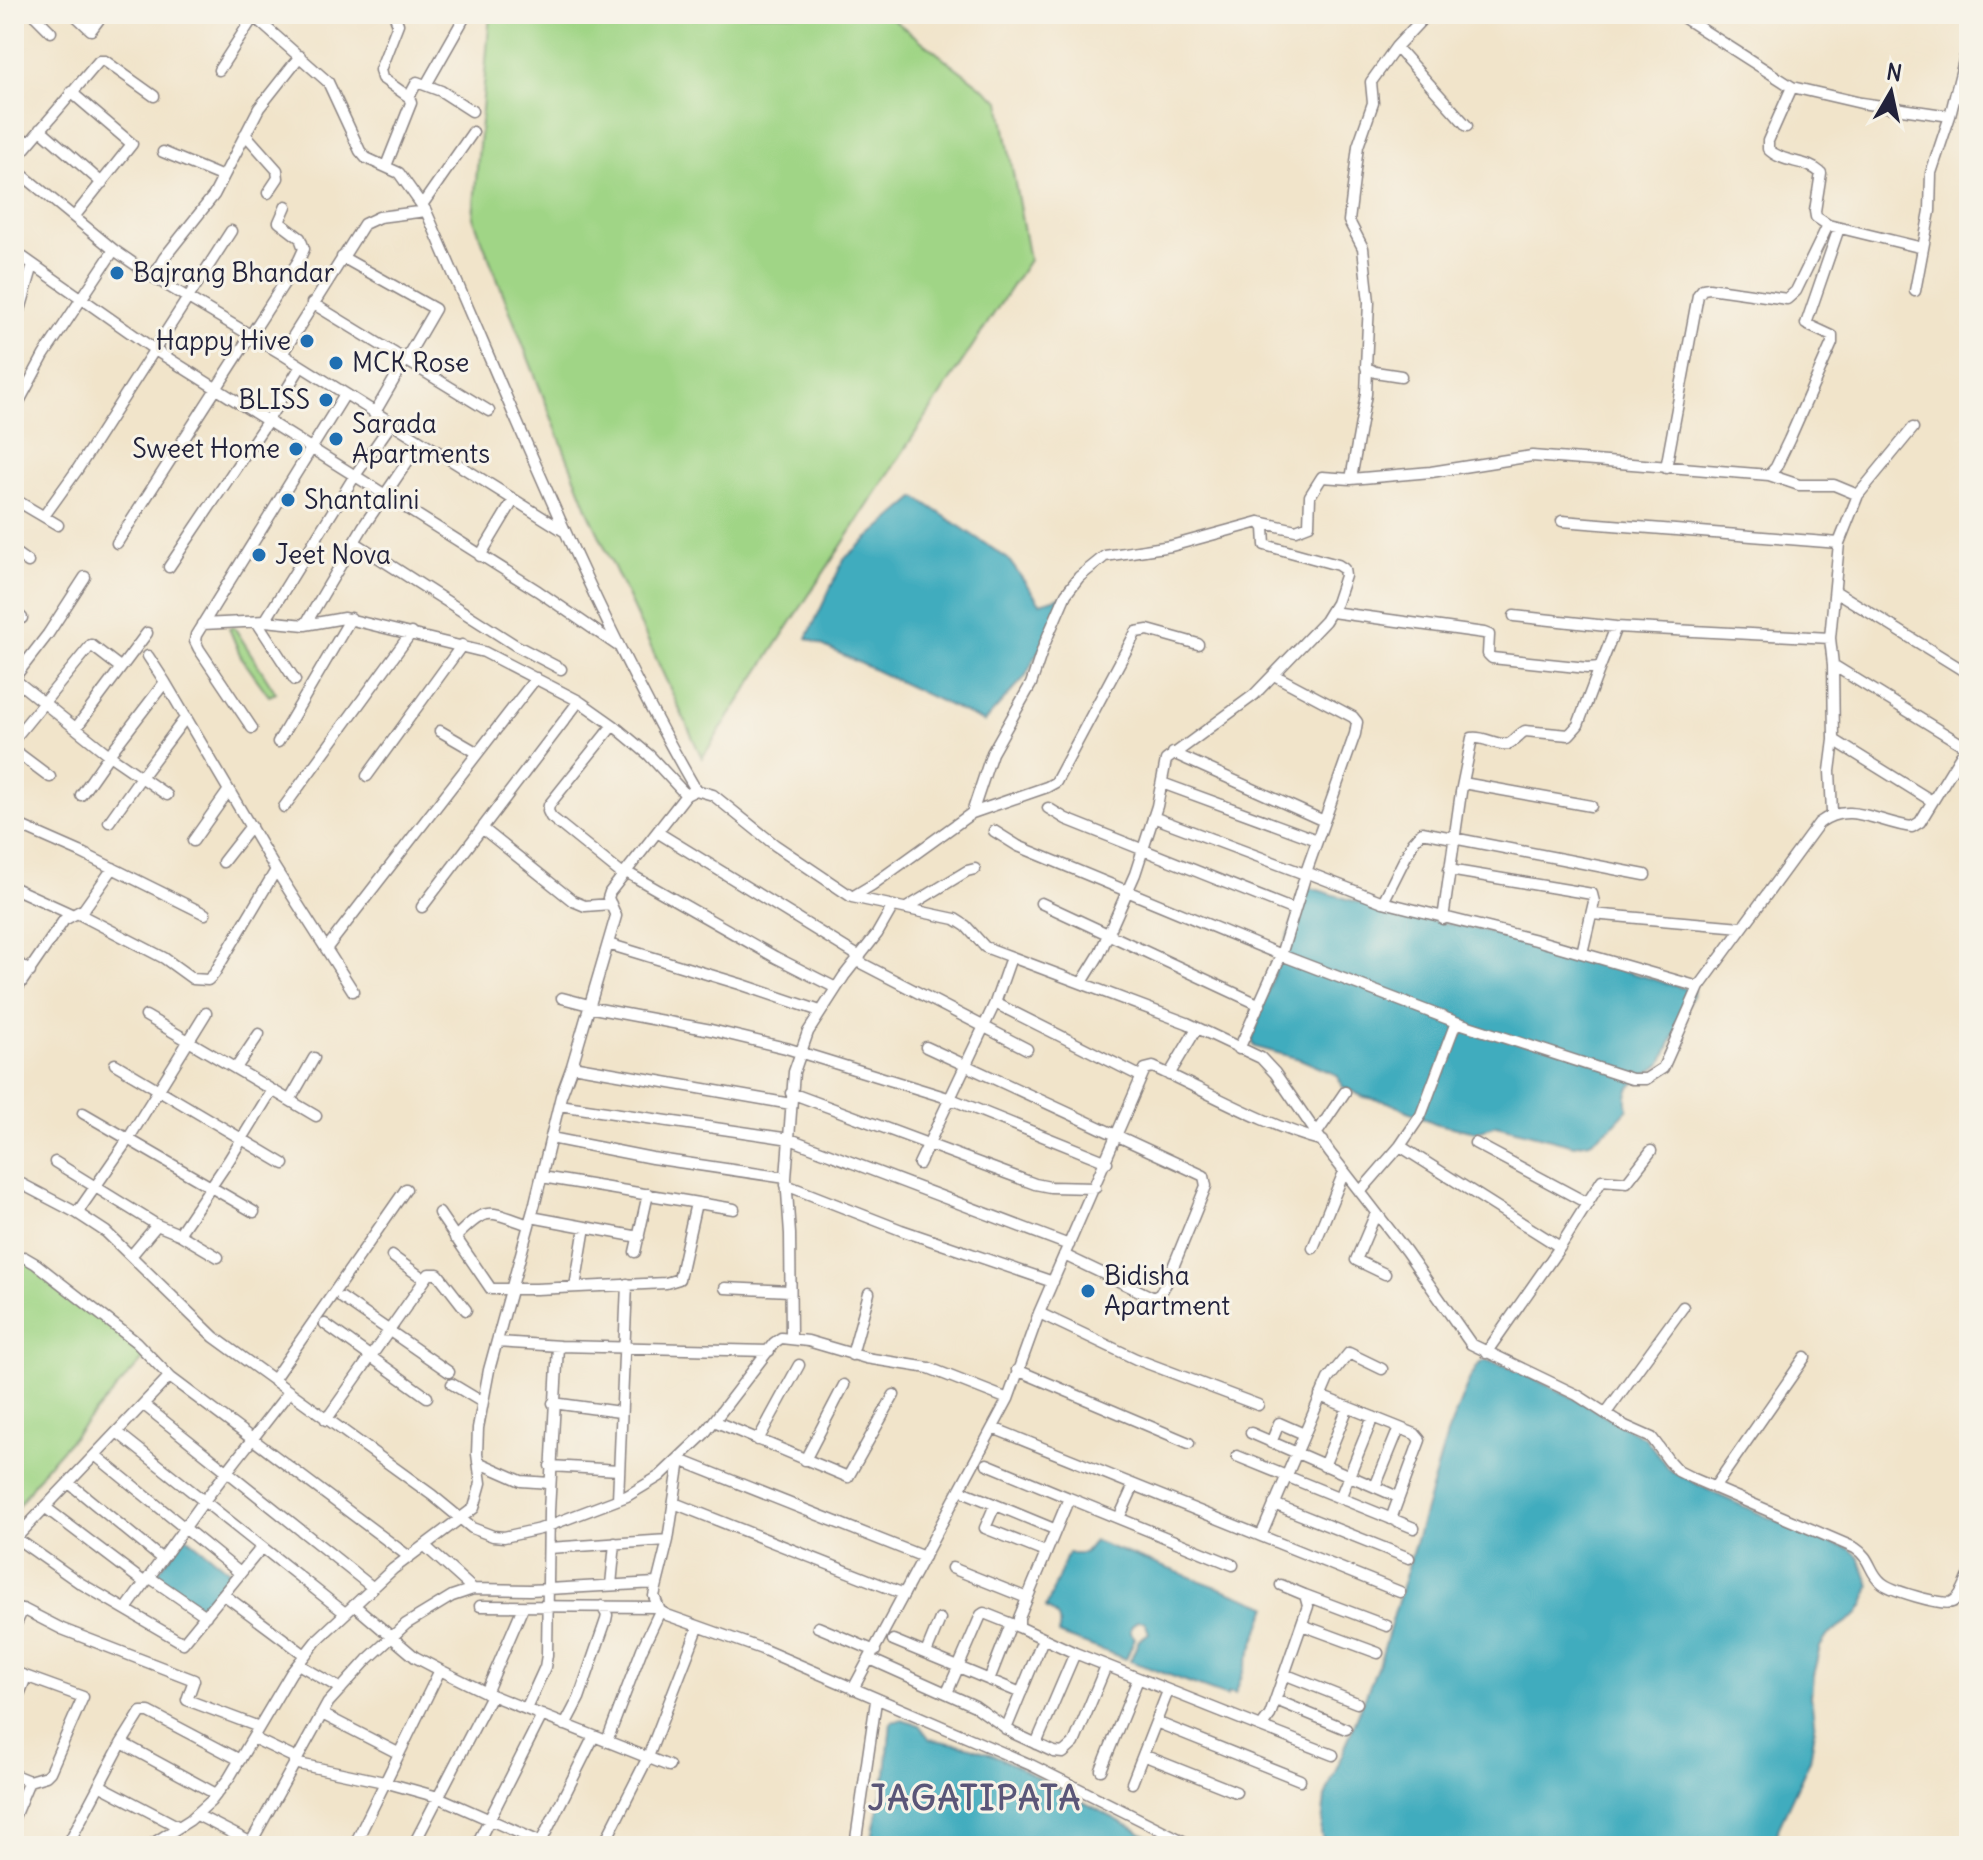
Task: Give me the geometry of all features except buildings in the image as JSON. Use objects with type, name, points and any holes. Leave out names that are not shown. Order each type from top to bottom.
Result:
[{"type":"street","points":[[33,14],[51,32]]},
{"type":"street","points":[[74,14],[91,30],[103,14]]},
{"type":"street","points":[[386,166],[411,103],[409,97],[382,78],[380,70],[398,24],[394,14]]},
{"type":"street","points":[[1351,479],[1366,394],[1367,370],[1364,361],[1370,312],[1363,248],[1349,221],[1358,146],[1373,103],[1371,82],[1396,47],[1427,14]]},
{"type":"street","points":[[1678,14],[1792,87],[1861,103],[1950,116]]},
{"type":"street","points":[[219,70],[252,15],[328,82],[360,151],[366,158],[399,173],[424,208],[564,531],[691,792]]},
{"type":"street","points":[[426,85],[464,18]]},
{"type":"street","points":[[1915,291],[1930,211],[1931,173],[1950,116],[1969,41]]},
{"type":"street","points":[[1396,47],[1467,126]]},
{"type":"street","points":[[153,277],[164,258],[214,195],[259,108],[300,56]]},
{"type":"street","points":[[14,161],[102,60],[154,96]]},
{"type":"street","points":[[409,97],[417,82],[472,111]]},
{"type":"street","points":[[1792,87],[1768,141],[1768,149],[1782,158],[1809,165],[1821,173],[1816,217],[1834,227],[1923,248]]},
{"type":"street","points":[[71,92],[132,144],[74,217]]},
{"type":"street","points":[[40,129],[102,183]]},
{"type":"street","points":[[14,131],[28,143]]},
{"type":"street","points":[[282,354],[364,224],[372,219],[424,208],[473,132]]},
{"type":"street","points":[[245,134],[277,170],[278,178],[268,193]]},
{"type":"street","points":[[163,152],[223,177]]},
{"type":"street","points":[[14,168],[114,250],[153,277],[564,531]]},
{"type":"street","points":[[117,543],[252,337],[304,249],[300,238],[279,222],[286,206]]},
{"type":"street","points":[[1666,468],[1698,295],[1709,288],[1787,299],[1796,291],[1834,227]]},
{"type":"street","points":[[1769,475],[1789,440],[1832,343],[1832,336],[1806,324],[1834,227]]},
{"type":"street","points":[[44,516],[231,231]]},
{"type":"street","points":[[14,411],[44,355],[114,250]]},
{"type":"street","points":[[14,251],[155,350],[538,591],[619,647]]},
{"type":"street","points":[[342,257],[435,309],[374,414]]},
{"type":"street","points":[[14,331],[33,265]]},
{"type":"street","points":[[312,303],[489,411]]},
{"type":"street","points":[[169,567],[301,366]]},
{"type":"street","points":[[1367,370],[1401,376]]},
{"type":"street","points":[[252,728],[195,641],[202,624],[345,394]]},
{"type":"street","points":[[261,622],[391,424]]},
{"type":"street","points":[[1832,812],[1830,771],[1834,740],[1830,638],[1839,543],[1858,495],[1913,428]]},
{"type":"street","points":[[305,625],[354,542],[420,443]]},
{"type":"street","points":[[972,813],[992,753],[1031,684],[1066,594],[1079,577],[1105,556],[1171,546],[1259,522],[1296,530],[1309,525],[1310,496],[1322,477],[1351,479],[1431,472],[1532,456],[1769,475],[1799,485],[1834,485],[1858,495]]},
{"type":"street","points":[[14,499],[58,525]]},
{"type":"street","points":[[480,556],[513,501]]},
{"type":"street","points":[[1562,521],[1839,543]]},
{"type":"street","points":[[1083,981],[1109,933],[1143,851],[1162,783],[1163,767],[1173,753],[1237,709],[1274,675],[1332,612],[1345,576],[1344,569],[1265,545],[1264,528],[1259,522]]},
{"type":"street","points":[[354,542],[515,645],[561,669]]},
{"type":"street","points":[[14,552],[28,562]]},
{"type":"street","points":[[85,577],[48,634],[14,678],[109,755],[167,795]]},
{"type":"street","points":[[1835,591],[1969,674]]},
{"type":"street","points":[[1332,612],[1484,633],[1489,635],[1488,654],[1500,660],[1600,667]]},
{"type":"street","points":[[1514,616],[1616,627],[1830,638]]},
{"type":"street","points":[[202,624],[261,622],[305,625],[351,618],[462,645],[505,661],[579,701],[613,725],[691,792],[713,795],[775,845],[852,897],[955,919],[985,947],[1083,981],[1261,1058],[1269,1064],[1471,1344],[1553,1383],[1652,1438],[1678,1471],[1855,1548],[1865,1554],[1881,1583],[1941,1604],[1957,1600],[1969,1576]]},
{"type":"street","points":[[278,742],[351,618]]},
{"type":"street","points":[[261,622],[295,680]]},
{"type":"street","points":[[1443,919],[1470,741],[1475,737],[1504,744],[1525,731],[1565,736],[1574,732],[1616,627]]},
{"type":"street","points":[[852,897],[972,813],[1056,782],[1136,632],[1148,630],[1198,644]]},
{"type":"street","points":[[76,728],[147,633]]},
{"type":"street","points":[[284,807],[411,633]]},
{"type":"street","points":[[14,739],[91,645],[121,668]]},
{"type":"street","points":[[367,776],[462,645]]},
{"type":"street","points":[[505,661],[515,645]]},
{"type":"street","points":[[148,656],[276,870],[353,991]]},
{"type":"street","points":[[994,831],[1018,846],[1281,955],[1456,1022],[1632,1079],[1646,1079],[1663,1068],[1669,1058],[1699,987],[1803,842],[1832,812],[1847,812],[1912,827],[1920,822],[1966,752],[1833,665]]},
{"type":"street","points":[[1239,1049],[1281,955],[1357,722],[1274,675]]},
{"type":"street","points":[[326,949],[536,678]]},
{"type":"street","points":[[81,795],[165,682]]},
{"type":"street","points":[[422,907],[579,701]]},
{"type":"street","points":[[109,822],[186,717]]},
{"type":"street","points":[[613,725],[549,805],[551,817],[624,874],[836,988]]},
{"type":"street","points":[[440,731],[478,753]]},
{"type":"street","points":[[1834,740],[1932,801]]},
{"type":"street","points":[[14,750],[50,777]]},
{"type":"street","points":[[1173,753],[1324,821]]},
{"type":"street","points":[[1162,783],[1317,840]]},
{"type":"street","points":[[1463,783],[1591,806]]},
{"type":"street","points":[[193,841],[229,790]]},
{"type":"street","points":[[149,1846],[197,1815],[216,1794],[301,1660],[350,1609],[408,1556],[474,1508],[481,1483],[478,1462],[482,1402],[559,1105],[616,916],[608,898],[691,792]]},
{"type":"street","points":[[1048,808],[1066,819],[1143,851],[1294,910]]},
{"type":"street","points":[[1153,817],[1383,902],[1582,953],[1699,987]]},
{"type":"street","points":[[14,823],[205,914]]},
{"type":"street","points":[[223,862],[251,826]]},
{"type":"street","points":[[482,828],[573,901],[585,906],[611,904]]},
{"type":"street","points":[[657,832],[859,959],[1027,1049]]},
{"type":"street","points":[[1383,902],[1417,835],[1428,832],[1645,875]]},
{"type":"street","points":[[14,993],[59,926],[96,894],[113,868]]},
{"type":"street","points":[[908,907],[975,869]]},
{"type":"street","points":[[14,888],[164,958],[193,979],[208,980],[276,870]]},
{"type":"street","points":[[1449,870],[1592,894],[1595,897],[1582,953]]},
{"type":"street","points":[[1041,903],[1260,1005]]},
{"type":"street","points":[[791,1337],[786,1182],[791,1099],[799,1052],[820,1011],[893,906]]},
{"type":"street","points":[[1592,914],[1741,927]]},
{"type":"street","points":[[608,944],[820,1011]]},
{"type":"street","points":[[14,960],[30,972]]},
{"type":"street","points":[[919,1164],[985,1027],[1009,963]]},
{"type":"street","points":[[562,998],[745,1037],[799,1052],[951,1099],[1107,1162]]},
{"type":"street","points":[[995,1003],[1140,1076]]},
{"type":"street","points":[[77,1213],[127,1141],[206,1013]]},
{"type":"street","points":[[146,1016],[316,1116]]},
{"type":"street","points":[[1360,1192],[1400,1146],[1426,1104],[1456,1022]]},
{"type":"street","points":[[1169,1075],[1197,1028]]},
{"type":"street","points":[[236,1068],[259,1034]]},
{"type":"street","points":[[559,1105],[790,1139],[1066,1250],[1146,1296],[1154,1298],[1160,1294],[1206,1186],[1204,1176],[926,1047]]},
{"type":"street","points":[[290,1100],[314,1058]]},
{"type":"street","points":[[115,1064],[284,1164]]},
{"type":"street","points":[[572,1066],[791,1099],[928,1143],[1035,1184],[1095,1188]]},
{"type":"street","points":[[853,1689],[1008,1399],[1039,1313],[1145,1069],[1153,1067],[1209,1096],[1282,1127],[1320,1137]]},
{"type":"street","points":[[179,1234],[272,1090]]},
{"type":"street","points":[[1320,1137],[1345,1092]]},
{"type":"street","points":[[83,1113],[254,1212]]},
{"type":"street","points":[[551,1138],[786,1182],[929,1240],[1053,1282]]},
{"type":"street","points":[[1475,1143],[1587,1203]]},
{"type":"street","points":[[1400,1146],[1560,1247]]},
{"type":"street","points":[[1486,1353],[1560,1247],[1602,1180],[1627,1182],[1651,1151]]},
{"type":"street","points":[[55,1162],[157,1225],[218,1257]]},
{"type":"street","points":[[1313,1248],[1344,1172]]},
{"type":"street","points":[[542,1177],[734,1209]]},
{"type":"street","points":[[14,1180],[106,1232],[214,1337],[483,1534],[504,1537],[549,1525],[618,1499],[660,1476],[680,1460],[781,1338],[791,1337],[852,1355],[929,1368],[1008,1399]]},
{"type":"street","points":[[273,1380],[406,1189]]},
{"type":"street","points":[[635,1252],[648,1194]]},
{"type":"street","points":[[439,1213],[491,1289],[575,1287],[666,1283],[679,1279],[696,1203]]},
{"type":"street","points":[[1376,1213],[1356,1260],[1385,1274]]},
{"type":"street","points":[[455,1238],[483,1214],[639,1237]]},
{"type":"street","points":[[131,1256],[157,1225]]},
{"type":"street","points":[[575,1287],[585,1227]]},
{"type":"street","points":[[392,1256],[424,1279]]},
{"type":"street","points":[[14,1261],[24,1257],[36,1264],[136,1342],[171,1378],[408,1556]]},
{"type":"street","points":[[326,1420],[429,1274],[438,1274],[466,1310]]},
{"type":"street","points":[[618,1499],[627,1284]]},
{"type":"street","points":[[725,1288],[790,1291]]},
{"type":"street","points":[[852,1355],[869,1293]]},
{"type":"street","points":[[342,1298],[482,1402]]},
{"type":"street","points":[[1606,1413],[1683,1307]]},
{"type":"street","points":[[1039,1313],[1136,1359],[1258,1405]]},
{"type":"street","points":[[325,1324],[427,1397]]},
{"type":"street","points":[[497,1342],[769,1351]]},
{"type":"street","points":[[526,1709],[545,1667],[549,1631],[550,1466],[558,1346]]},
{"type":"street","points":[[1261,1536],[1328,1379],[1347,1353],[1382,1369]]},
{"type":"street","points":[[1714,1488],[1805,1357]]},
{"type":"street","points":[[758,1440],[799,1365]]},
{"type":"street","points":[[1017,1370],[1189,1443]]},
{"type":"street","points":[[171,1378],[15,1539],[80,1583],[183,1643],[262,1547]]},
{"type":"street","points":[[805,1460],[844,1385]]},
{"type":"street","points":[[126,1609],[204,1501],[289,1392]]},
{"type":"street","points":[[714,1421],[848,1477],[894,1395]]},
{"type":"street","points":[[1320,1396],[1399,1428],[1420,1440],[1391,1519]]},
{"type":"street","points":[[553,1403],[620,1412]]},
{"type":"street","points":[[144,1405],[372,1587]]},
{"type":"street","points":[[1324,1466],[1348,1407]]},
{"type":"street","points":[[1340,1498],[1373,1417]]},
{"type":"street","points":[[1271,1443],[1279,1423],[1304,1434]]},
{"type":"street","points":[[993,1428],[1400,1592]]},
{"type":"street","points":[[1375,1487],[1399,1428]]},
{"type":"street","points":[[117,1432],[262,1547],[415,1657],[488,1694],[669,1766]]},
{"type":"street","points":[[1251,1433],[1398,1497]]},
{"type":"street","points":[[95,1455],[240,1573]]},
{"type":"street","points":[[1237,1456],[1414,1528]]},
{"type":"street","points":[[607,1741],[659,1609],[654,1596],[668,1540],[680,1460]]},
{"type":"street","points":[[680,1460],[924,1557]]},
{"type":"street","points":[[478,1462],[521,1481],[550,1483]]},
{"type":"street","points":[[987,1464],[1233,1565]]},
{"type":"street","points":[[550,1466],[619,1470]]},
{"type":"street","points":[[69,1483],[162,1559]]},
{"type":"street","points":[[1119,1518],[1134,1485]]},
{"type":"street","points":[[967,1493],[1054,1529]]},
{"type":"street","points":[[989,1680],[1019,1618],[1069,1498]]},
{"type":"street","points":[[674,1503],[904,1594]]},
{"type":"street","points":[[1274,1504],[1409,1558]]},
{"type":"street","points":[[995,1505],[985,1528],[1045,1552]]},
{"type":"street","points":[[46,1508],[147,1580],[206,1616]]},
{"type":"street","points":[[549,1548],[668,1540]]},
{"type":"street","points":[[611,1585],[615,1543]]},
{"type":"street","points":[[425,1546],[473,1589]]},
{"type":"street","points":[[952,1568],[1027,1598]]},
{"type":"street","points":[[197,1815],[250,1844],[322,1714],[341,1689],[391,1637],[452,1596],[473,1589],[548,1589],[656,1583]]},
{"type":"street","points":[[1281,1585],[1387,1626]]},
{"type":"street","points":[[223,1594],[301,1660],[341,1689]]},
{"type":"street","points":[[1261,1727],[1270,1715],[1302,1625],[1308,1606],[1305,1595]]},
{"type":"street","points":[[480,1606],[659,1609],[698,1628],[762,1649],[876,1701],[1031,1765],[1198,1846]]},
{"type":"street","points":[[565,1725],[579,1698],[606,1620],[602,1606]]},
{"type":"street","points":[[413,1846],[488,1694],[523,1607]]},
{"type":"street","points":[[14,1628],[23,1609],[62,1629],[194,1680],[187,1700],[259,1727]]},
{"type":"street","points":[[947,1693],[984,1613],[1106,1666],[1333,1755]]},
{"type":"street","points":[[926,1653],[940,1619]]},
{"type":"street","points":[[1302,1625],[1378,1653]]},
{"type":"street","points":[[818,1627],[975,1706],[1006,1729],[1054,1752],[1063,1753],[1074,1743],[1106,1666]]},
{"type":"street","points":[[603,1846],[648,1757],[698,1628]]},
{"type":"street","points":[[1006,1729],[1043,1639]]},
{"type":"street","points":[[893,1640],[1021,1693]]},
{"type":"street","points":[[1036,1744],[1075,1653]]},
{"type":"street","points":[[354,1846],[440,1670]]},
{"type":"street","points":[[14,1672],[83,1697],[50,1772],[29,1781],[14,1775]]},
{"type":"street","points":[[1284,1674],[1357,1703]]},
{"type":"street","points":[[14,1707],[26,1677]]},
{"type":"street","points":[[1101,1770],[1138,1679]]},
{"type":"street","points":[[1132,1783],[1168,1691]]},
{"type":"street","points":[[1276,1700],[1346,1729]]},
{"type":"street","points":[[855,1846],[876,1701]]},
{"type":"street","points":[[67,1846],[141,1712],[149,1712],[240,1760]]},
{"type":"street","points":[[322,1714],[398,1753]]},
{"type":"street","points":[[476,1846],[542,1715]]},
{"type":"street","points":[[1156,1722],[1300,1780]]},
{"type":"street","points":[[253,1738],[296,1761],[438,1797],[543,1845],[594,1736]]},
{"type":"street","points":[[122,1743],[216,1794]]},
{"type":"street","points":[[1143,1755],[1236,1792]]},
{"type":"street","points":[[14,1817],[29,1781]]},
{"type":"street","points":[[99,1785],[179,1827]]},
{"type":"street","points":[[14,1843],[23,1846]]},
{"type":"green space","points":[[490,14],[886,14],[1000,101],[1029,260],[702,758],[589,513],[473,217]]},
{"type":"green space","points":[[234,627],[276,693],[269,696],[241,657],[229,628]]},
{"type":"green space","points":[[14,1243],[18,1255],[147,1355],[45,1468],[14,1512]]},
{"type":"water","points":[[916,497],[1008,559],[1040,603],[1064,596],[1065,601],[1025,677],[984,722],[807,638],[844,559]]},
{"type":"water","points":[[1311,888],[1394,913],[1482,930],[1694,991],[1662,1063],[1631,1086],[1628,1109],[1611,1127],[1590,1142],[1574,1145],[1496,1125],[1476,1132],[1437,1124],[1388,1102],[1364,1097],[1343,1087],[1337,1075],[1300,1059],[1255,1047],[1252,1041],[1266,996],[1305,889]]},
{"type":"water","points":[[1486,1360],[1566,1394],[1645,1438],[1670,1470],[1819,1540],[1850,1549],[1859,1557],[1870,1586],[1857,1615],[1828,1635],[1820,1647],[1811,1696],[1815,1729],[1810,1760],[1773,1846],[1325,1846],[1321,1833],[1325,1797],[1382,1655],[1447,1435],[1470,1378],[1479,1364]]},
{"type":"water","points":[[186,1536],[233,1574],[205,1609],[154,1577]]},
{"type":"water","points":[[1094,1541],[1268,1606],[1235,1694],[1229,1692],[1227,1696],[1130,1661],[1139,1640],[1149,1633],[1145,1622],[1137,1621],[1131,1627],[1135,1638],[1126,1659],[1058,1634],[1058,1618],[1046,1608],[1068,1553],[1084,1553]]},
{"type":"water","points":[[901,1720],[919,1725],[930,1739],[971,1747],[999,1757],[1166,1846],[870,1846],[886,1773],[891,1722]]},
{"type":"place","name":"Bajrang Bhandar","points":[[117,273]]},
{"type":"place","name":"Happy Hive","points":[[307,341]]},
{"type":"place","name":"MCK Rose","points":[[336,363]]},
{"type":"place","name":"BLISS","points":[[326,400]]},
{"type":"place","name":"Sarada Apartments","points":[[336,439]]},
{"type":"place","name":"Sweet Home","points":[[296,449]]},
{"type":"place","name":"Shantalini","points":[[288,500]]},
{"type":"place","name":"Jeet Nova","points":[[259,555]]},
{"type":"place","name":"Bidisha Apartment","points":[[1088,1291]]},
{"type":"district","name":"JAGATIPATA","points":[[975,1798]]}]
